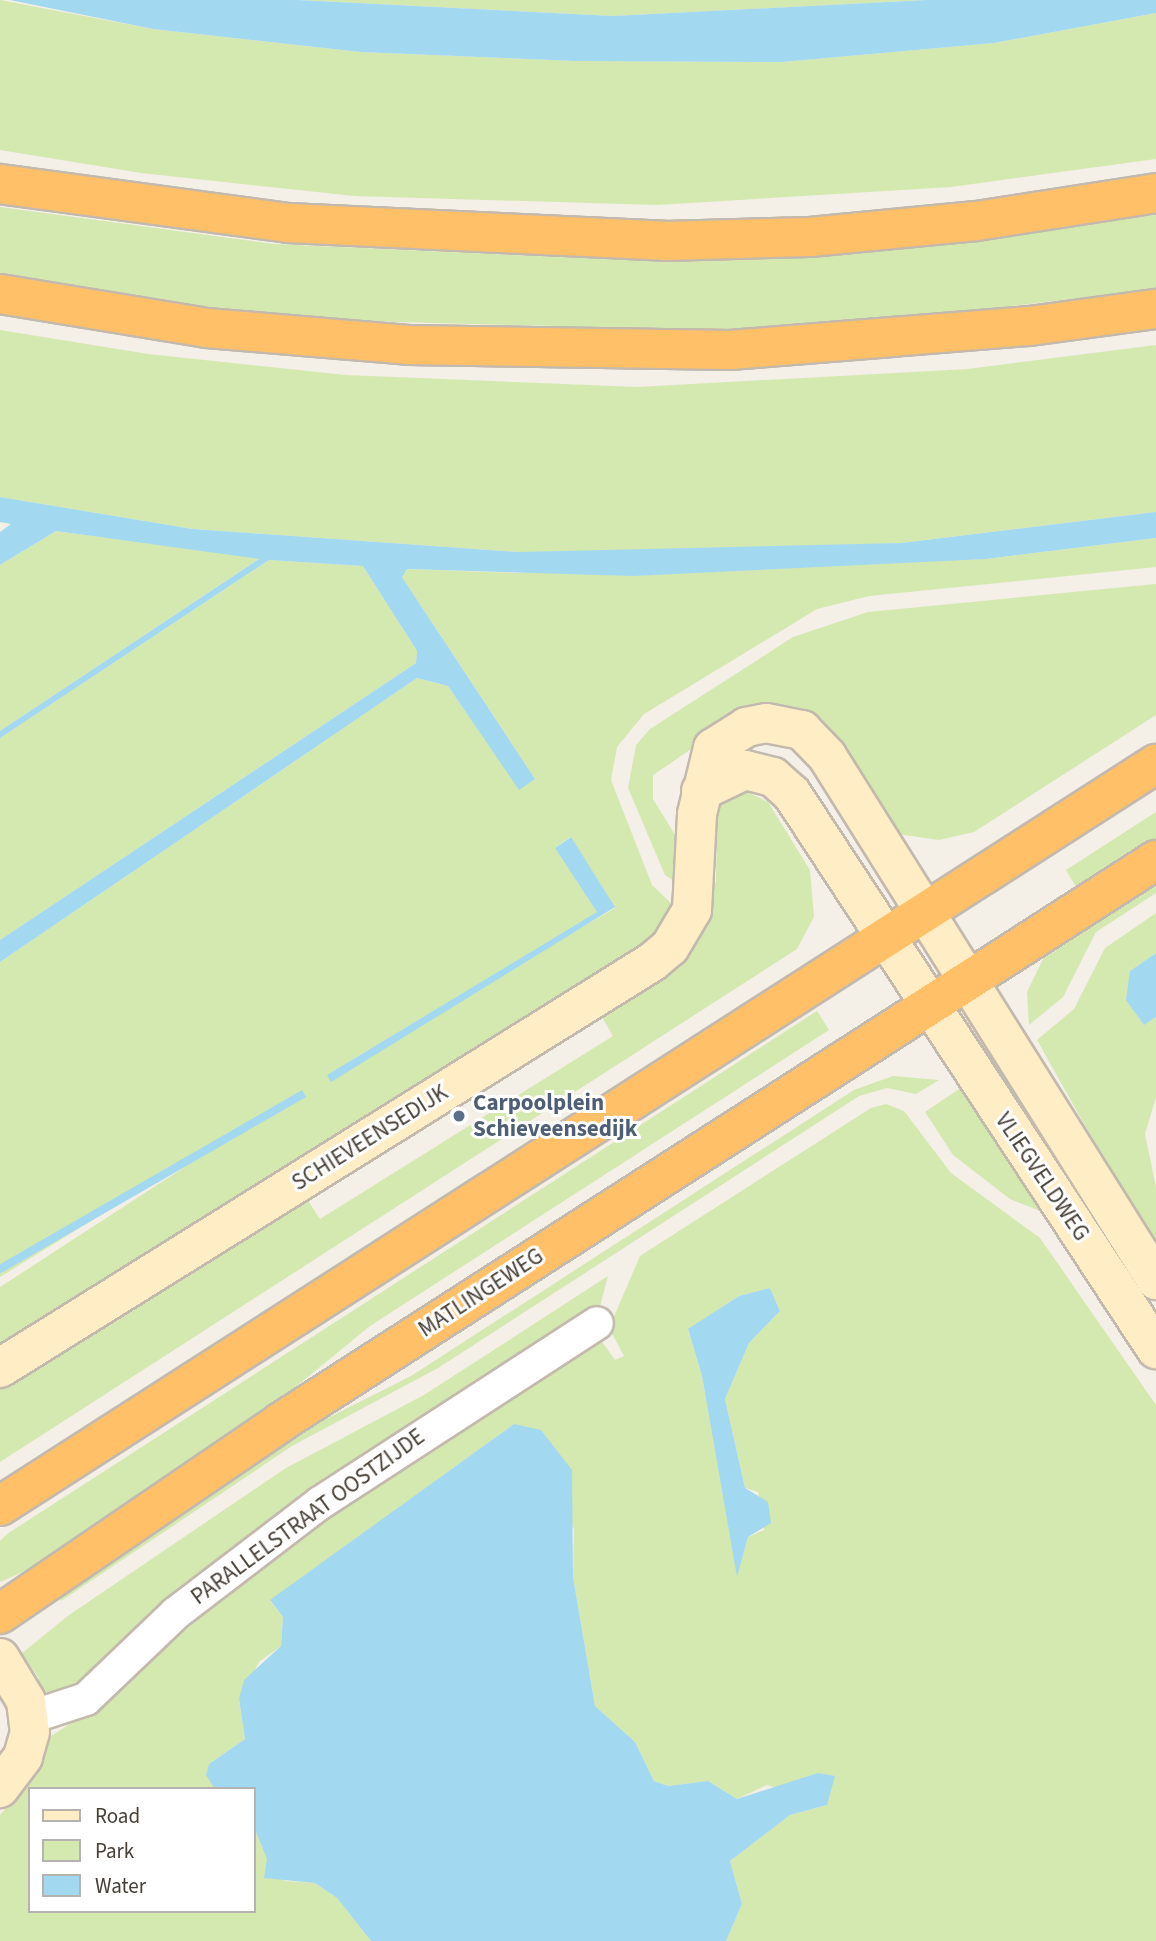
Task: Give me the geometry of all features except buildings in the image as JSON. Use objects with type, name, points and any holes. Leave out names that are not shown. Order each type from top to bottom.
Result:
[{"type":"highway","points":[[0,184],[288,223],[665,241],[962,223],[1156,193]]},
{"type":"highway","points":[[0,294],[207,328],[381,343],[702,349],[1031,326],[1156,309]]},
{"type":"highway","points":[[0,1506],[702,1050],[926,915],[1156,764]]},
{"type":"highway","name":"MATLINGEWEG","points":[[13,1605],[281,1422],[1156,860]]},
{"type":"street","name":"SCHIEVEENSEDIJK","points":[[0,1368],[652,962],[670,947],[692,910],[701,791],[713,748],[726,738],[766,723],[802,730],[827,756],[926,915]]},
{"type":"street","points":[[701,791],[736,772],[773,777],[792,794],[885,940]]},
{"type":"street","name":"VLIEGVELDWEG","points":[[926,915],[1156,1280]]},
{"type":"street","name":"VLIEGVELDWEG","points":[[885,940],[1156,1349]]},
{"type":"street","name":"PARALLELSTRAAT OOSTZIJDE","points":[[28,1718],[86,1699],[176,1613],[309,1511],[597,1323]]},
{"type":"street","points":[[0,1658],[19,1687],[28,1718],[23,1757],[0,1788]]},
{"type":"green space","points":[[0,0],[153,29],[361,52],[575,61],[782,62],[994,43],[1156,13],[1156,159],[951,187],[657,205],[354,196],[141,173],[0,150]]},
{"type":"green space","points":[[298,0],[926,0],[613,16]]},
{"type":"green space","points":[[0,207],[274,244],[622,260],[929,244],[1156,215],[1156,289],[869,323],[706,330],[361,321],[192,305],[0,276]]},
{"type":"green space","points":[[0,330],[148,354],[345,375],[637,387],[968,369],[1156,345],[1156,512],[901,543],[631,552],[518,552],[193,529],[0,497]]},
{"type":"green space","points":[[56,531],[260,558],[0,731],[0,565]]},
{"type":"green space","points":[[1156,538],[1156,567],[869,596],[817,609],[644,714],[617,747],[611,780],[652,885],[673,905],[653,945],[0,1356],[0,1287],[302,1091],[0,1277],[0,962],[417,678],[448,686],[519,789],[535,779],[402,577],[407,569],[517,573],[986,559]],"holes":[[[570,837],[615,908],[327,1075],[598,912],[555,848]]]},
{"type":"green space","points":[[269,560],[363,566],[417,651],[416,663],[0,940],[0,738]]},
{"type":"green space","points":[[1156,584],[1156,715],[974,832],[939,840],[897,834],[858,788],[740,716],[653,775],[653,799],[677,838],[679,884],[665,875],[628,788],[636,745],[650,729],[793,637],[868,612]]},
{"type":"green space","points":[[741,789],[768,802],[810,870],[814,917],[797,949],[0,1462],[0,1386],[305,1196],[320,1219],[613,1036],[599,1012],[699,930],[716,881],[717,808]]},
{"type":"green space","points":[[1156,812],[1156,839],[1078,890],[1066,870]]},
{"type":"green space","points":[[1156,884],[1156,893],[1096,932],[1063,997],[1029,1025],[1027,992],[1043,959]]},
{"type":"green space","points":[[1156,913],[1156,953],[1130,971],[1143,1025],[1156,1017],[1156,1097],[1145,1134],[1156,1187],[1156,1252],[1037,1040],[1074,1009],[1105,948]]},
{"type":"green space","points":[[817,1011],[829,1030],[370,1326],[260,1416],[42,1563],[0,1582],[0,1541],[7,1534]]},
{"type":"green space","points":[[893,1076],[939,1080],[916,1094],[887,1088],[859,1096],[438,1368],[292,1446],[61,1601],[57,1595],[298,1433],[411,1376],[854,1090]]},
{"type":"green space","points":[[959,1089],[965,1089],[1063,1220],[1010,1199],[953,1155],[925,1112]]},
{"type":"green space","points":[[886,1104],[904,1111],[951,1173],[1040,1238],[1156,1405],[1156,1941],[726,1941],[742,1904],[730,1861],[790,1815],[827,1805],[767,1785],[737,1799],[708,1781],[668,1786],[654,1781],[635,1742],[595,1706],[573,1577],[574,1529],[514,1424],[270,1601],[283,1617],[281,1646],[259,1662],[239,1700],[245,1739],[209,1764],[215,1787],[28,1787],[28,1913],[256,1913],[256,1830],[285,1881],[315,1883],[337,1898],[371,1941],[0,1941],[0,1815],[31,1777],[51,1736],[90,1711],[299,1534],[600,1339],[615,1360],[624,1356],[609,1328],[640,1256],[871,1108]],"holes":[[[770,1288],[780,1311],[749,1343],[725,1399],[745,1488],[758,1492],[764,1530],[748,1537],[737,1575],[702,1376],[688,1330],[739,1296]]]},
{"type":"green space","points":[[608,1276],[599,1310],[81,1688],[50,1694],[33,1684],[39,1678],[21,1654],[69,1615],[286,1468],[424,1395]]},
{"type":"water","points":[[10,0],[298,0],[613,16],[926,0],[1156,0],[1156,13],[994,43],[782,62],[575,61],[361,52],[153,29]]},
{"type":"water","points":[[0,497],[193,529],[518,552],[901,543],[1156,512],[1156,538],[986,559],[633,576],[407,569],[402,577],[535,779],[519,790],[448,686],[417,678],[0,962],[0,940],[416,663],[417,651],[363,566],[269,560],[0,738],[0,731],[259,559],[56,531],[0,565],[0,532],[11,524],[0,522]]},
{"type":"water","points":[[571,837],[615,907],[331,1082],[327,1075],[597,912],[555,848]]},
{"type":"water","points":[[1156,953],[1156,1017],[1144,1025],[1126,1000],[1130,971]]},
{"type":"water","points":[[302,1090],[306,1097],[0,1274],[0,1264]]},
{"type":"water","points":[[770,1288],[780,1311],[749,1343],[725,1399],[745,1488],[768,1502],[771,1523],[748,1537],[737,1577],[702,1376],[688,1329],[739,1296]]},
{"type":"water","points":[[514,1424],[541,1430],[572,1470],[573,1577],[595,1706],[635,1742],[654,1781],[668,1786],[708,1781],[737,1799],[818,1773],[835,1776],[827,1805],[790,1815],[730,1861],[742,1904],[726,1941],[371,1941],[337,1898],[315,1883],[264,1878],[267,1859],[256,1832],[256,1787],[214,1787],[206,1775],[209,1764],[245,1739],[239,1699],[244,1680],[281,1646],[283,1617],[270,1600]]},
{"type":"place","name":"Carpoolplein Schieveensedijk","points":[[459,1116]]}]
